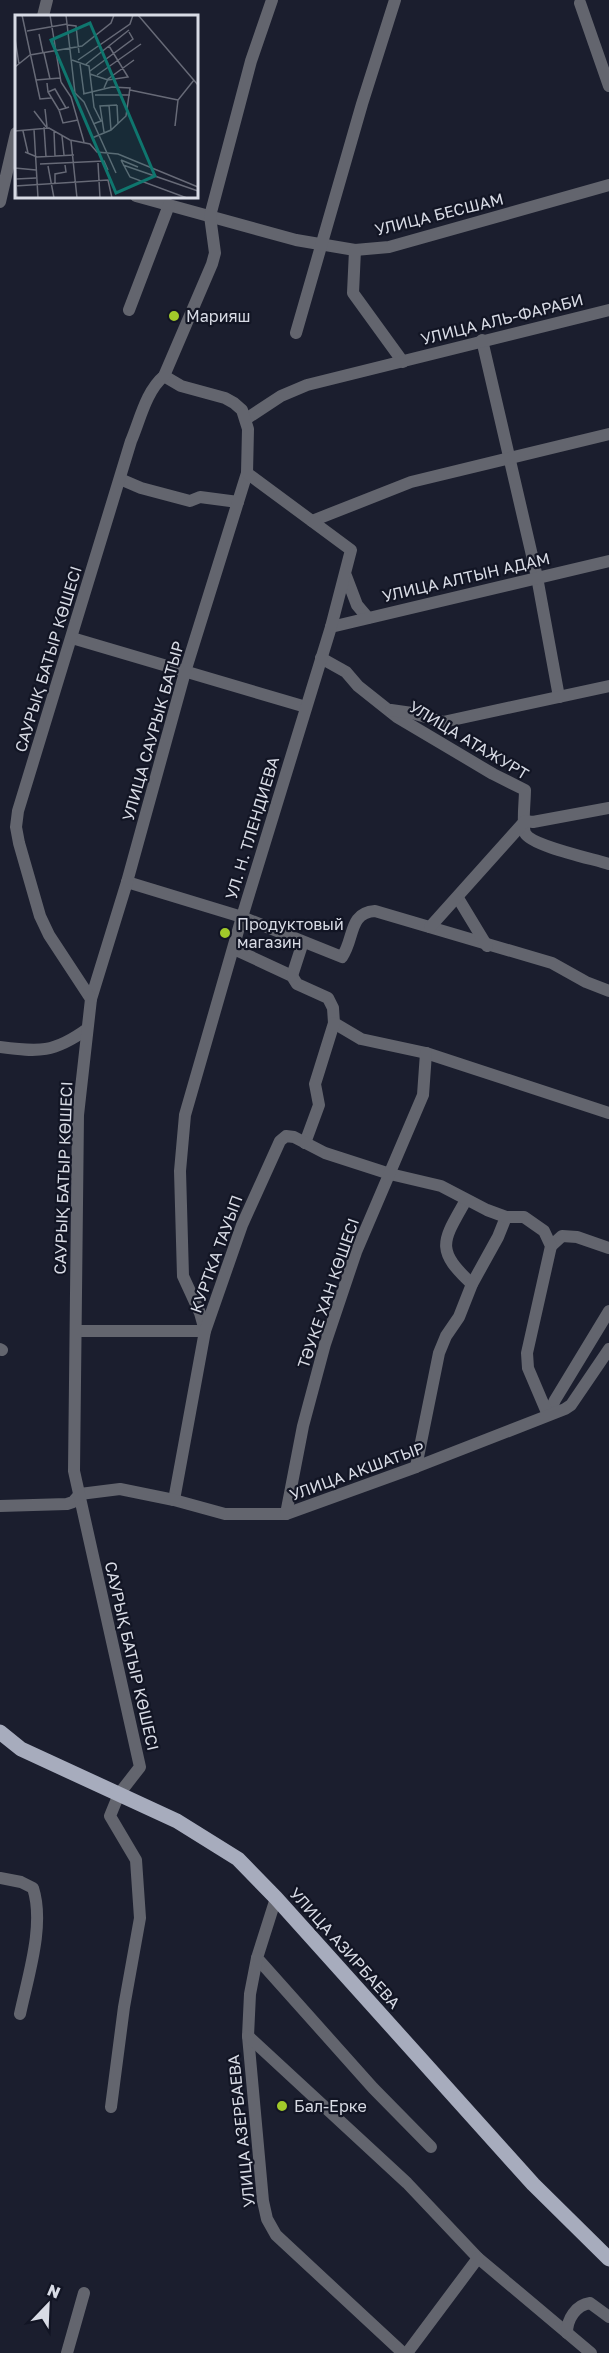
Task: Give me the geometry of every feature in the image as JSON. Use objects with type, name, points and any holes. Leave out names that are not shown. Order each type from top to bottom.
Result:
[{"type":"main road","name":"УЛИЦА АЗИРБАЕВА","points":[[0,1732],[21,1749],[177,1821],[238,1859],[276,1898],[533,2184],[609,2259]]},
{"type":"street","points":[[43,15],[47,0]]},
{"type":"street","name":"САУРЫҚ БАТЫР КӨШЕСІ","points":[[111,2107],[124,2007],[140,1918],[136,1860],[110,1816],[119,1794],[140,1767],[74,1471],[78,1115],[90,999],[49,935],[40,916],[16,827],[18,810],[131,441],[151,392],[164,376],[212,264],[215,246],[210,216],[251,62],[272,0]]},
{"type":"street","points":[[296,333],[362,104],[395,0]]},
{"type":"street","points":[[580,3],[607,69],[609,86]]},
{"type":"street","points":[[0,202],[15,137]]},
{"type":"street","name":"УЛИЦА БЕСШАМ","points":[[143,198],[296,240],[355,250],[389,247],[609,185]]},
{"type":"street","points":[[129,310],[169,205]]},
{"type":"street","points":[[355,250],[353,293],[403,362]]},
{"type":"street","name":"УЛИЦА АЛЬ-ФАРАБИ","points":[[246,419],[281,396],[307,385],[609,310]]},
{"type":"street","points":[[482,340],[537,577],[559,697]]},
{"type":"street","points":[[164,376],[181,386],[234,403],[246,419]]},
{"type":"street","name":"УЛИЦА САУРЫК БАТЫР","points":[[90,999],[128,882],[185,672],[247,473],[248,429],[246,419]]},
{"type":"street","points":[[247,473],[312,521],[411,482],[609,434]]},
{"type":"street","points":[[120,479],[141,488],[190,501],[200,497],[238,502]]},
{"type":"street","name":"УЛ. Н. ТЛЕНДИЕВА","points":[[205,1331],[200,1313],[183,1276],[180,1171],[185,1115],[242,917],[331,627],[351,550],[312,521]]},
{"type":"street","name":"УЛИЦА АЛТЫН АДАМ","points":[[331,627],[609,561]]},
{"type":"street","points":[[345,572],[357,605],[368,618]]},
{"type":"street","points":[[72,638],[306,707]]},
{"type":"street","name":"УЛИЦА АТАЖУРТ","points":[[321,658],[346,672],[358,686],[388,710],[493,774],[525,790],[525,821]]},
{"type":"street","points":[[388,710],[412,713],[443,722],[609,686]]},
{"type":"street","points":[[525,821],[533,822],[609,808]]},
{"type":"street","points":[[525,821],[524,830],[528,837],[549,846],[609,864]]},
{"type":"street","points":[[430,927],[525,821]]},
{"type":"street","points":[[128,882],[242,917],[342,957],[358,917],[363,912],[375,911],[487,946],[552,963],[586,982],[609,991]]},
{"type":"street","points":[[458,898],[487,946]]},
{"type":"street","points":[[292,976],[303,942]]},
{"type":"street","points":[[234,949],[292,976],[297,984],[328,998],[333,1008],[334,1023],[315,1083],[319,1105],[305,1143]]},
{"type":"street","points":[[334,1023],[361,1040],[426,1053],[609,1113]]},
{"type":"street","points":[[0,1047],[34,1051],[53,1048],[73,1040],[87,1029]]},
{"type":"street","name":"ТӘУКЕ ХАН КӨШЕСІ","points":[[286,1514],[303,1426],[325,1344],[356,1252],[423,1095],[426,1053]]},
{"type":"street","name":"КУРТКА ТАУЫП","points":[[174,1500],[205,1331],[242,1225],[280,1141],[286,1136],[294,1137],[325,1154],[390,1174],[441,1186],[466,1200],[506,1217],[524,1217],[544,1231],[551,1246]]},
{"type":"street","points":[[466,1200],[444,1242],[447,1256],[472,1284]]},
{"type":"street","points":[[416,1467],[439,1353],[446,1335],[459,1317],[472,1284],[498,1237],[506,1217]]},
{"type":"street","points":[[548,1415],[528,1368],[527,1353],[551,1246],[562,1236],[577,1237],[609,1248]]},
{"type":"street","points":[[548,1415],[609,1311]]},
{"type":"street","points":[[76,1330],[205,1331]]},
{"type":"street","name":"УЛИЦА АКШАТЫР","points":[[0,1506],[68,1504],[80,1494],[120,1489],[174,1500],[225,1514],[286,1514],[416,1467],[571,1405],[609,1349]]},
{"type":"street","points":[[0,1878],[21,1882],[33,1888],[38,1903],[34,1947],[20,2014]]},
{"type":"street","name":"УЛИЦА АЗЕРБАЕВА","points":[[276,1898],[257,1958],[250,1994],[248,2036],[259,2170],[267,2219],[276,2235],[405,2353]]},
{"type":"street","points":[[257,1958],[373,2088],[430,2147]]},
{"type":"street","points":[[248,2036],[407,2183],[478,2258],[591,2353]]},
{"type":"street","points":[[405,2353],[478,2258]]},
{"type":"street","points":[[67,2353],[84,2293]]},
{"type":"street","points":[[567,2333],[569,2319],[584,2304],[590,2303],[609,2317]]},
{"type":"place","name":"Марияш","points":[[174,316]]},
{"type":"place","name":"Продуктовый магазин","points":[[225,933]]},
{"type":"place","name":"Бал-Ерке","points":[[282,2106]]}]
